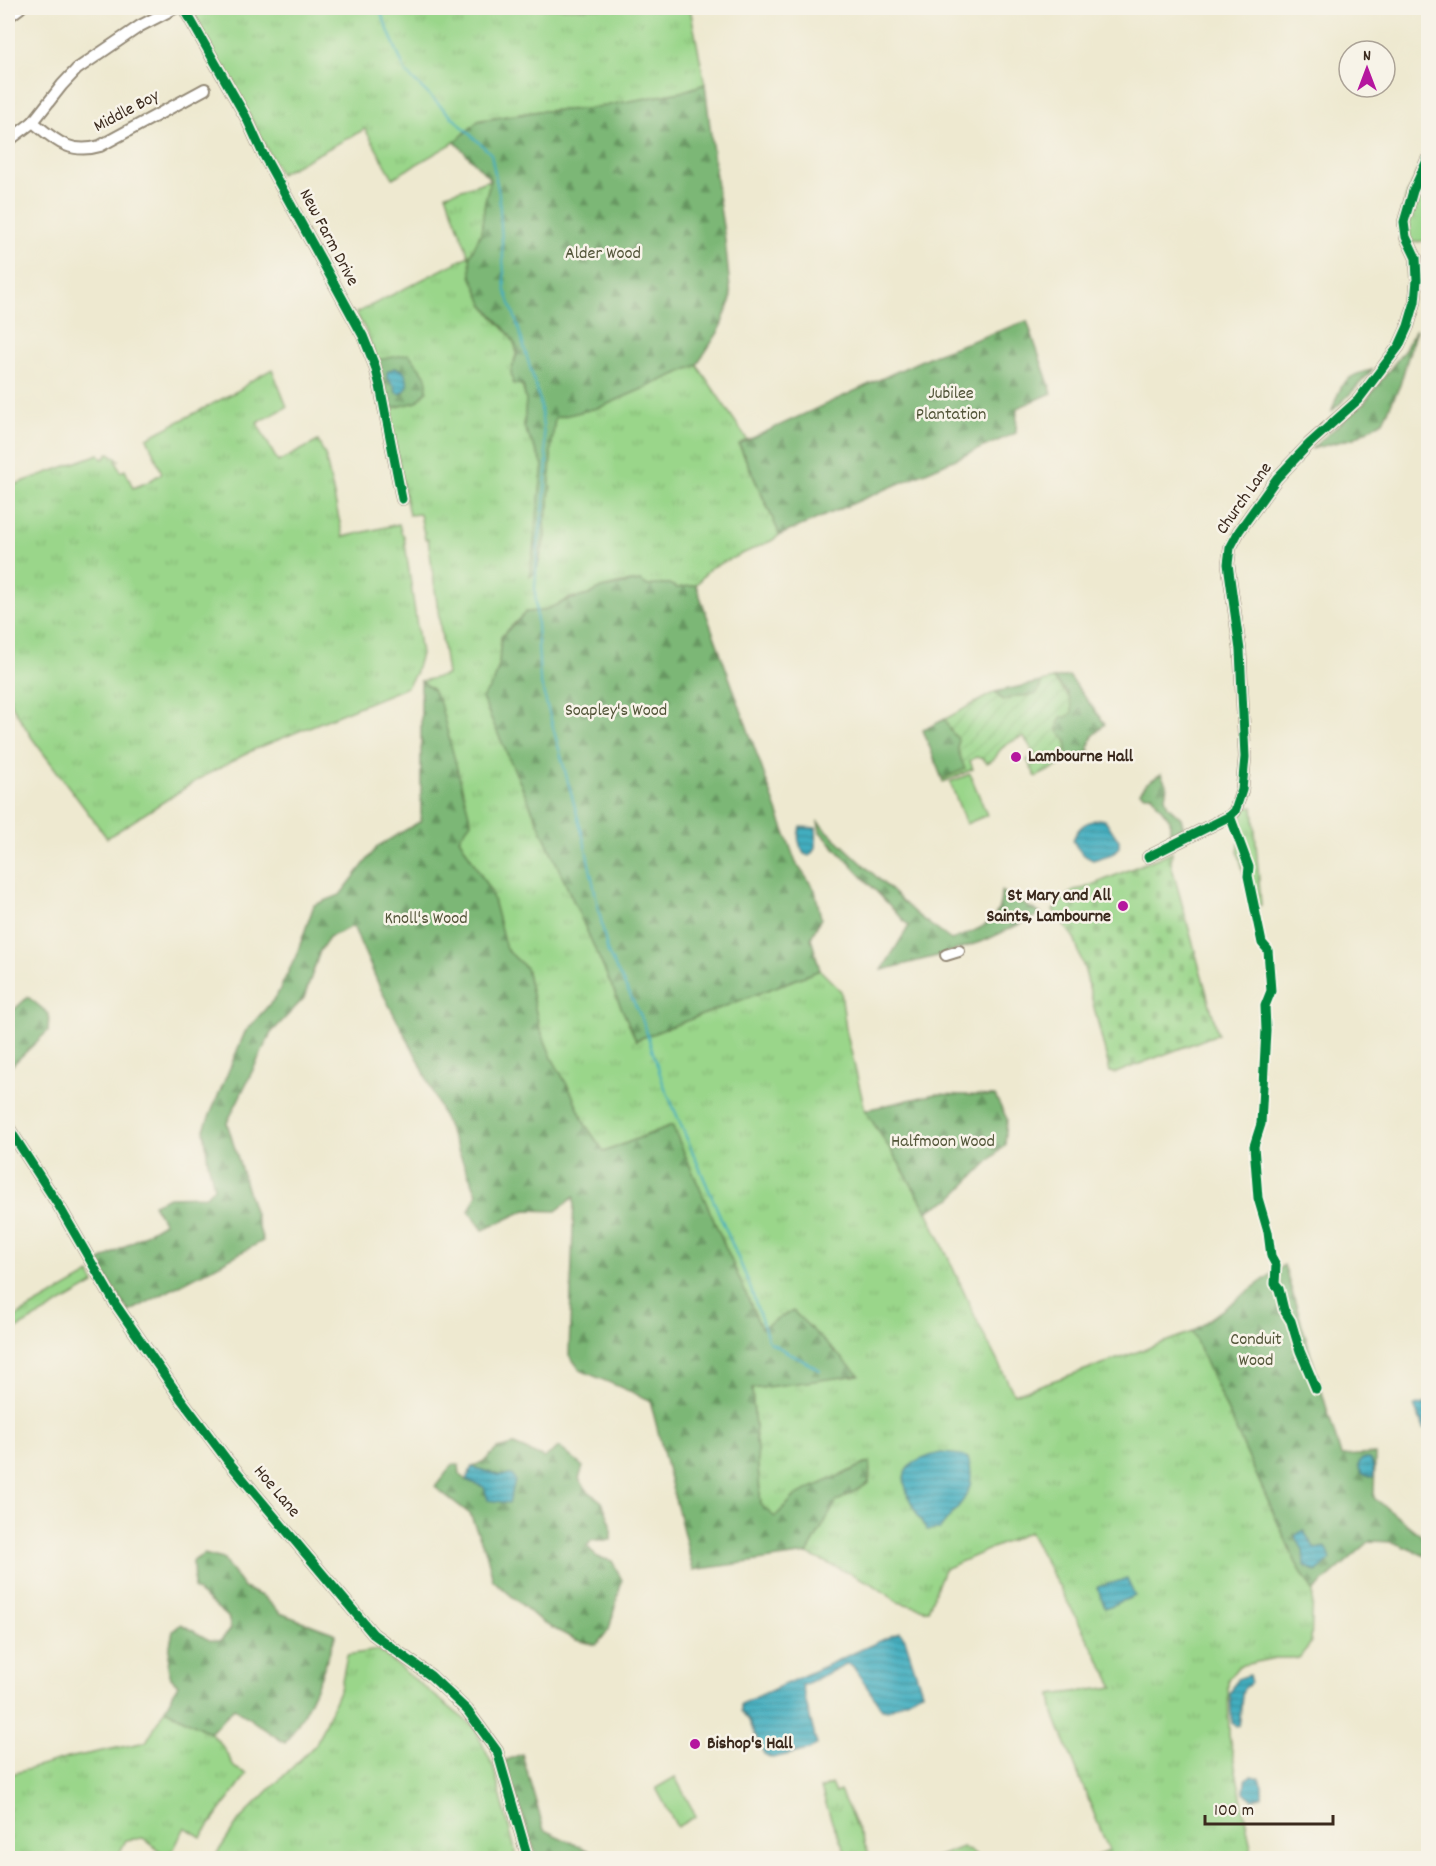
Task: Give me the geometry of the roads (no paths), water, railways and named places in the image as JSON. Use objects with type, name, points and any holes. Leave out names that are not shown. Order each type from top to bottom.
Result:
[{"type":"street","points":[[8,141],[33,122],[77,69],[140,26],[175,8]]},
{"type":"street","name":"New Farm Drive","points":[[184,8],[246,117],[294,212],[363,336],[380,386],[402,499]]},
{"type":"street","name":"Middle Boy","points":[[33,122],[68,147],[89,149],[100,146],[205,89]]},
{"type":"street","name":"Church Lane","points":[[1148,856],[1230,816],[1235,811],[1244,776],[1245,757],[1240,650],[1228,564],[1230,548],[1239,531],[1276,478],[1358,400],[1399,346],[1408,326],[1417,280],[1416,258],[1406,237],[1404,222],[1413,191],[1428,158]]},
{"type":"street","points":[[946,956],[959,951]]},
{"type":"street","name":"Hoe Lane","points":[[8,1127],[53,1197],[116,1305],[181,1399],[227,1460],[373,1634],[431,1676],[467,1710],[497,1751],[528,1858]]},
{"type":"water","points":[[394,368],[402,370],[407,380],[406,390],[400,394],[396,392],[387,377],[387,372]]},
{"type":"water","points":[[1098,819],[1107,822],[1119,840],[1119,847],[1112,854],[1093,860],[1086,857],[1076,847],[1073,840],[1082,826]]},
{"type":"water","points":[[801,827],[816,828],[815,847],[809,856],[804,854],[798,837]]},
{"type":"water","points":[[1428,1403],[1428,1429],[1424,1429],[1414,1406]]},
{"type":"water","points":[[941,1453],[968,1458],[971,1481],[960,1505],[940,1529],[927,1530],[908,1495],[904,1480],[905,1473],[915,1462]]},
{"type":"water","points":[[1362,1459],[1369,1459],[1373,1465],[1374,1477],[1360,1471],[1358,1465]]},
{"type":"water","points":[[472,1467],[498,1475],[512,1475],[515,1481],[509,1503],[488,1500],[484,1487],[466,1480]]},
{"type":"water","points":[[1303,1530],[1315,1549],[1326,1547],[1330,1560],[1316,1572],[1304,1565],[1303,1550],[1295,1536]]},
{"type":"water","points":[[1127,1579],[1135,1596],[1105,1608],[1097,1587]]},
{"type":"water","points":[[900,1632],[905,1639],[922,1692],[888,1710],[882,1709],[852,1665],[846,1664],[802,1686],[817,1745],[809,1750],[772,1758],[764,1754],[748,1719],[741,1711],[741,1704]]},
{"type":"water","points":[[1249,1675],[1251,1683],[1243,1690],[1239,1726],[1236,1727],[1232,1723],[1230,1694],[1237,1679]]},
{"type":"water","points":[[1251,1776],[1259,1778],[1262,1786],[1262,1796],[1253,1800],[1244,1792],[1245,1779]]},
{"type":"waterway","points":[[379,8],[406,73],[491,154],[499,194],[505,290],[540,401],[547,462],[535,588],[540,680],[584,840],[608,953],[641,1016],[663,1083],[748,1281],[769,1342],[820,1370]]},
{"type":"place","name":"Lambourne Hall","points":[[1016,757]]},
{"type":"place","name":"St Mary and All Saints, Lambourne","points":[[1123,906]]},
{"type":"place","name":"Bishop's Hall","points":[[695,1744]]},
{"type":"park label","name":"Alder Wood","points":[[603,254]]},
{"type":"park label","name":"Jubilee Plantation","points":[[951,404]]},
{"type":"park label","name":"Soapley's Wood","points":[[616,711]]},
{"type":"park label","name":"Knoll's Wood","points":[[426,919]]},
{"type":"park label","name":"Halfmoon Wood","points":[[943,1142]]},
{"type":"park label","name":"Conduit Wood","points":[[1256,1350]]}]
